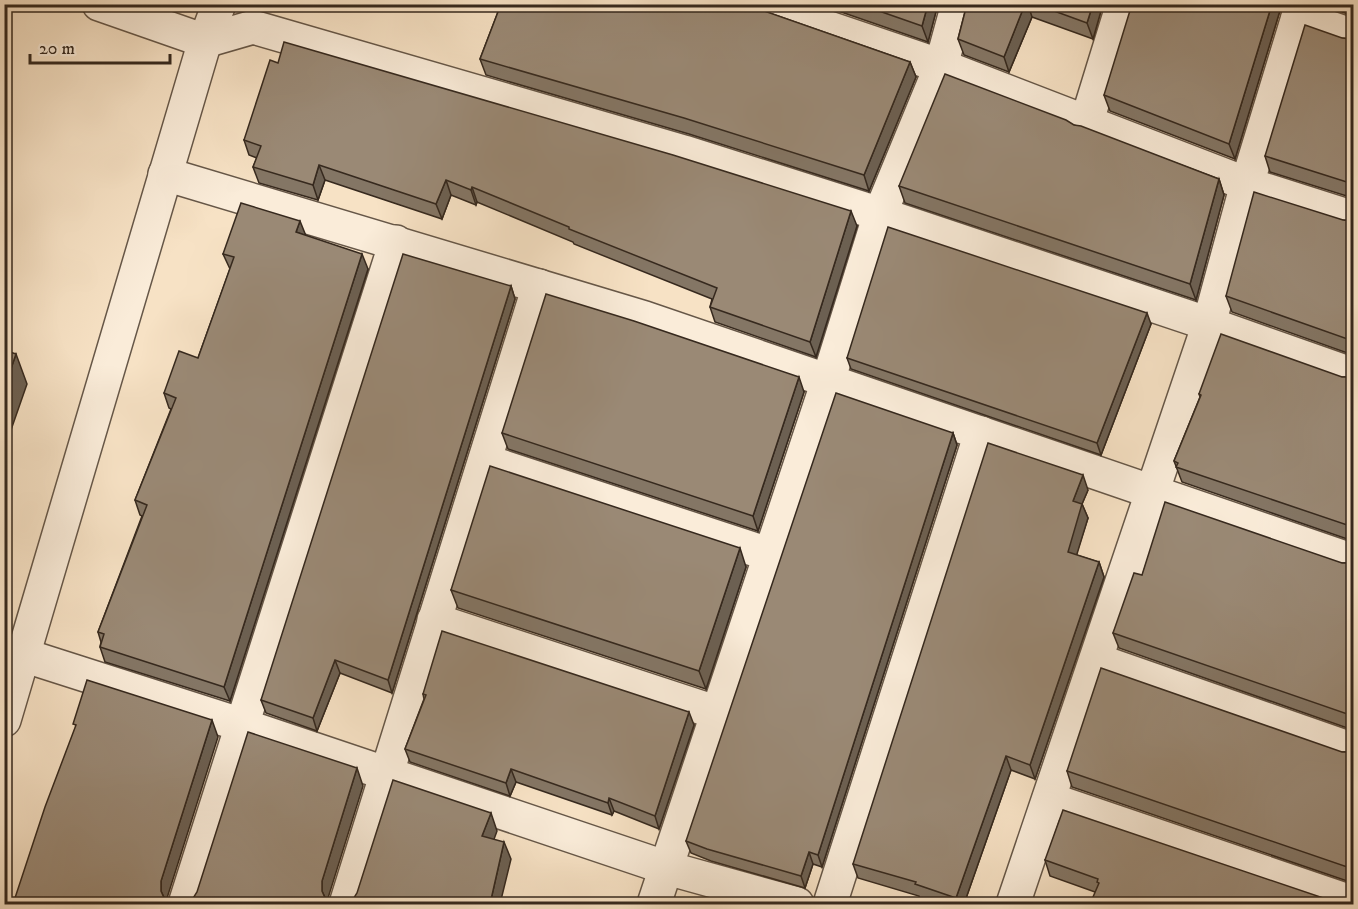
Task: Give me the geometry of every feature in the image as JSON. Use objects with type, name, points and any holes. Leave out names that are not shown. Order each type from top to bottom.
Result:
[{"type":"street","points":[[99,4],[205,41],[253,27],[684,152],[880,214],[1209,324],[1353,375]]},
{"type":"street","points":[[6,710],[205,41],[219,4]]},
{"type":"street","points":[[758,4],[941,66],[1086,124],[1247,184],[1353,218]]},
{"type":"street","points":[[654,904],[828,381],[880,214],[941,66],[958,4]]},
{"type":"street","points":[[1086,124],[1123,4]]},
{"type":"street","points":[[1013,904],[1209,324],[1247,184],[1300,11],[1353,36]]},
{"type":"street","points":[[165,174],[645,318],[1353,561]]},
{"type":"street","points":[[185,904],[396,242]]},
{"type":"street","points":[[346,904],[539,286]]},
{"type":"street","points":[[830,904],[981,433]]},
{"type":"street","points":[[484,462],[771,555]]},
{"type":"street","points":[[434,620],[718,713]]},
{"type":"street","points":[[23,655],[242,725],[667,868],[797,904]]},
{"type":"street","points":[[1096,660],[1353,750]]},
{"type":"street","points":[[1049,799],[1353,903]]},
{"type":"building","points":[[501,4],[744,4],[910,62],[864,175],[684,118],[480,59]]},
{"type":"building","points":[[859,4],[928,4],[922,26]]},
{"type":"building","points":[[967,4],[1025,4],[1004,57],[958,39]]},
{"type":"building","points":[[1035,4],[1093,4],[1087,23]]},
{"type":"building","points":[[1132,4],[1272,4],[1229,144],[1104,95]]},
{"type":"building","points":[[1305,25],[1342,38],[1353,38],[1353,184],[1265,156]]},
{"type":"building","points":[[284,42],[673,155],[851,211],[810,342],[710,307],[717,288],[569,229],[569,227],[472,187],[471,190],[446,180],[436,204],[319,165],[313,185],[253,167],[261,146],[244,140],[270,60],[278,63]]},
{"type":"building","points":[[945,74],[1219,179],[1190,284],[899,186]]},
{"type":"building","points":[[1254,192],[1343,220],[1353,220],[1353,341],[1226,296]]},
{"type":"building","points":[[241,203],[300,221],[296,232],[362,254],[224,687],[100,647],[104,634],[98,632],[147,505],[135,500],[176,398],[164,393],[179,351],[198,358],[234,257],[223,254]]},
{"type":"building","points":[[888,227],[1147,313],[1097,443],[847,358]]},
{"type":"building","points":[[403,254],[511,286],[388,680],[335,660],[313,718],[261,700]]},
{"type":"building","points":[[546,294],[799,377],[753,516],[502,433]]},
{"type":"building","points":[[1221,334],[1342,377],[1353,377],[1353,527],[1176,467],[1178,463],[1174,461],[1201,395],[1199,394]]},
{"type":"building","points":[[4,350],[16,354],[4,389]]},
{"type":"building","points":[[836,393],[953,433],[818,855],[809,852],[801,876],[686,841]]},
{"type":"building","points":[[988,443],[1083,475],[1073,501],[1082,504],[1068,552],[1099,562],[1030,765],[1006,756],[956,898],[915,884],[916,882],[853,864]]},
{"type":"building","points":[[490,466],[740,548],[699,671],[451,590]]},
{"type":"building","points":[[1165,502],[1342,563],[1353,563],[1353,716],[1113,633],[1134,573],[1142,575]]},
{"type":"building","points":[[442,631],[689,712],[655,816],[609,798],[608,803],[511,769],[506,783],[405,749],[426,695],[423,694]]},
{"type":"building","points":[[1101,668],[1342,752],[1353,752],[1353,869],[1067,771]]},
{"type":"building","points":[[87,680],[212,720],[161,881],[161,891],[165,900],[172,904],[13,904],[45,807],[76,725],[73,724]]},
{"type":"building","points":[[248,732],[357,768],[322,881],[322,891],[326,900],[334,904],[184,904],[192,900],[197,892]]},
{"type":"building","points":[[393,780],[491,813],[482,836],[504,842],[490,904],[345,904],[352,901],[357,893]]},
{"type":"building","points":[[1063,810],[1341,904],[1090,904],[1099,883],[1098,879],[1045,860]]}]
